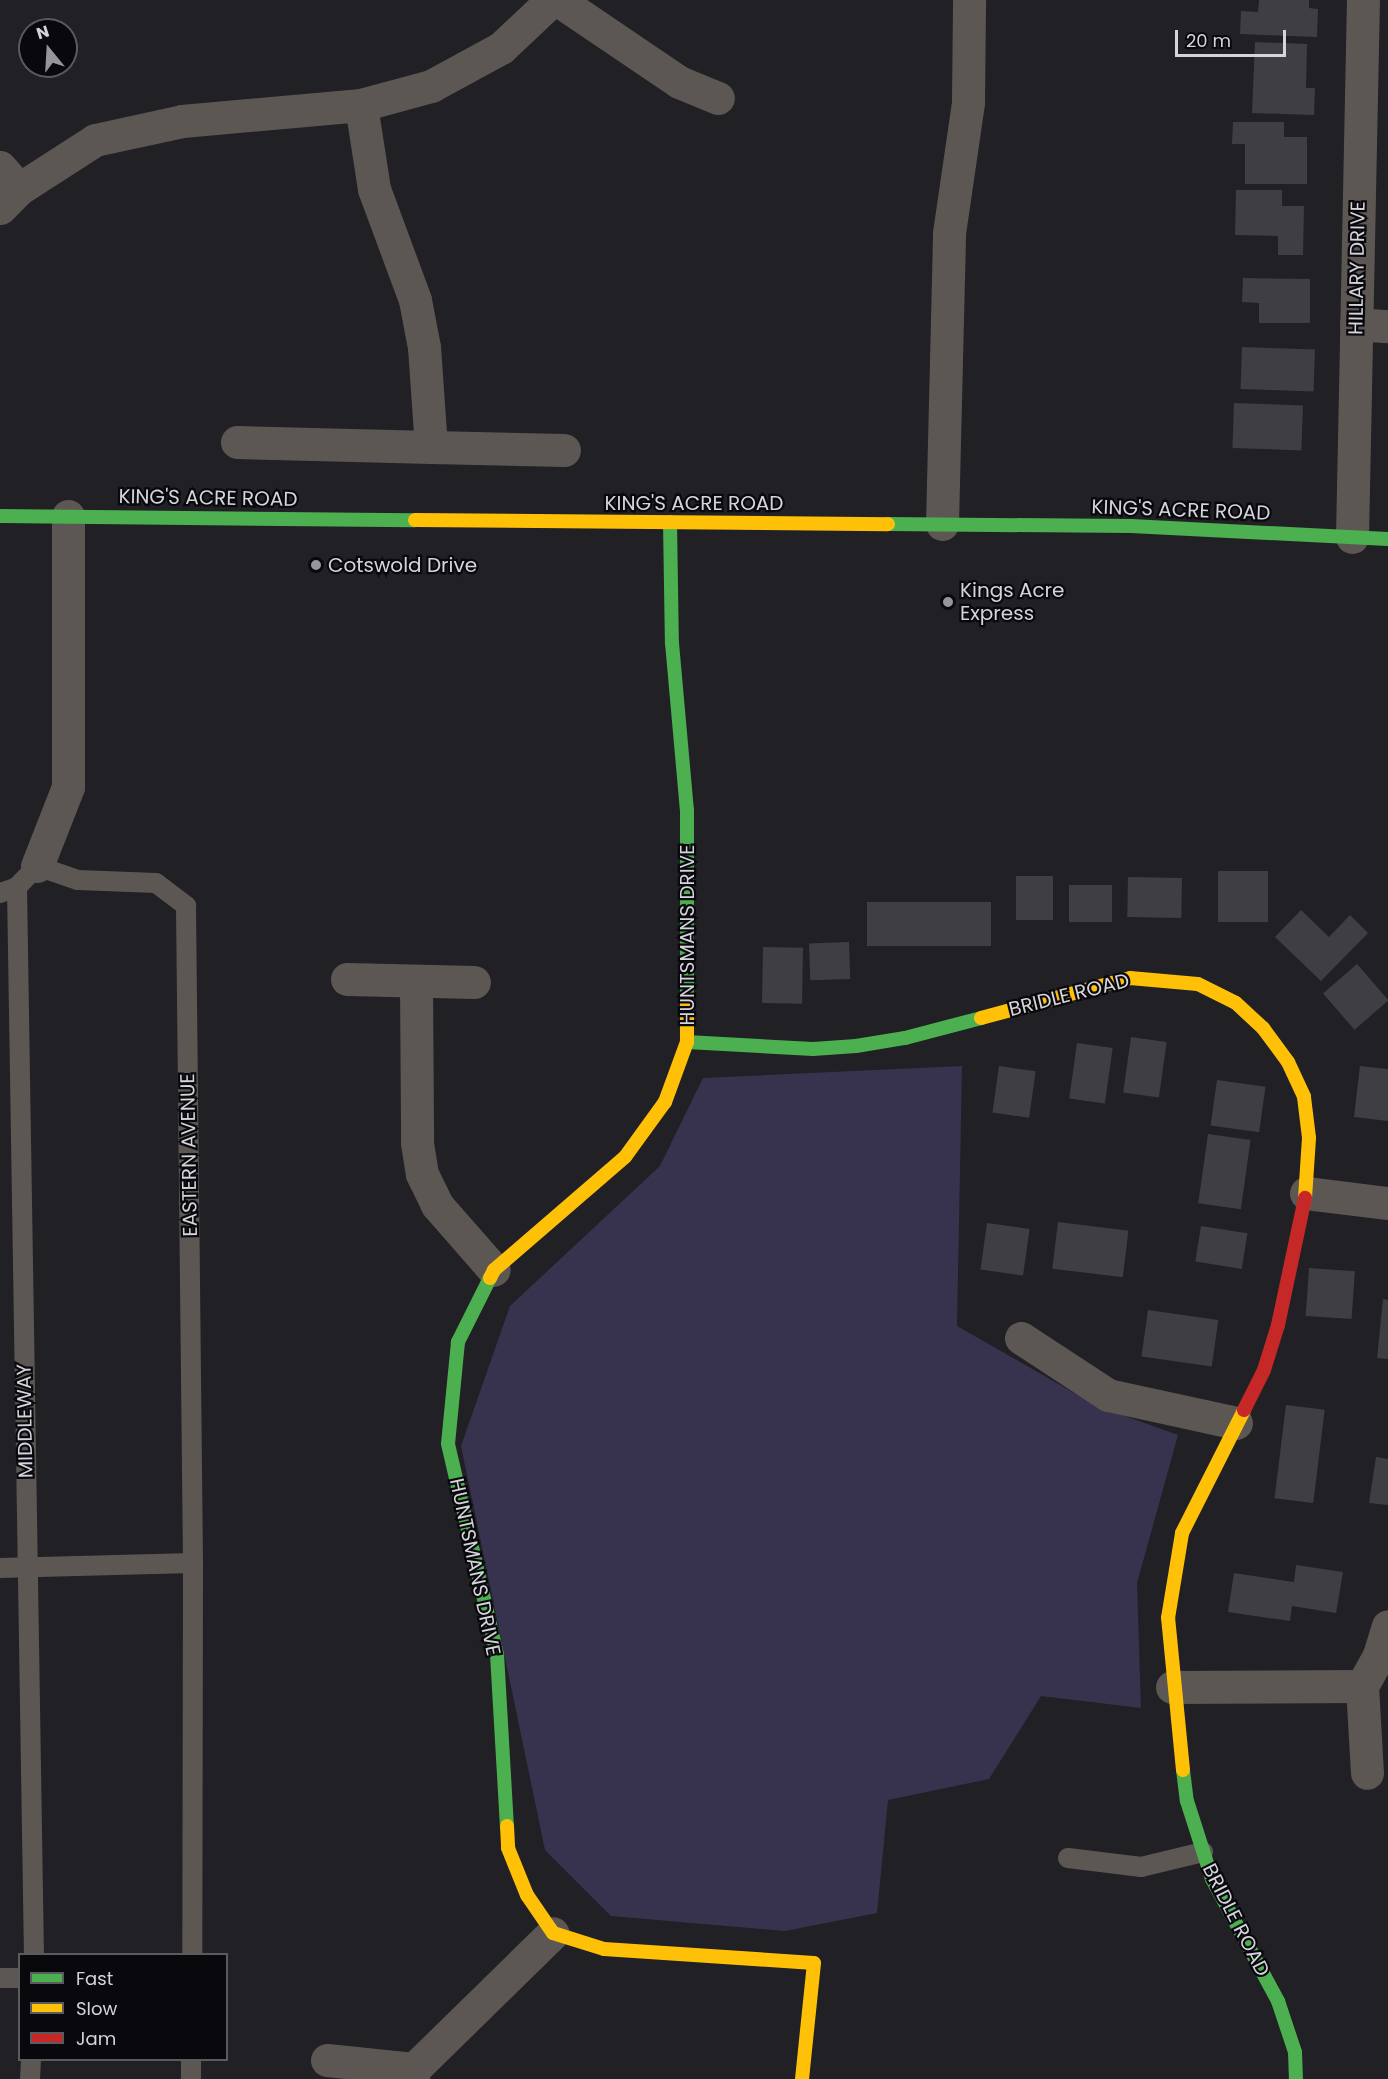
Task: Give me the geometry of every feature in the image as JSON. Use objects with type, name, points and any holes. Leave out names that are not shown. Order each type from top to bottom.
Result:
[{"type":"main road","name":"KING'S ACRE ROAD","points":[[0,516],[1131,526],[1388,539]]},
{"type":"main road","name":"HUNTSMANS DRIVE","points":[[553,1933],[527,1895],[508,1848],[496,1653],[448,1444],[458,1342],[494,1270],[626,1157],[665,1102],[687,1042],[687,810],[672,643],[670,522]]},
{"type":"main road","name":"BRIDLE ROAD","points":[[687,1042],[813,1049],[856,1046],[905,1038],[1130,978],[1162,978],[1198,984],[1236,1003],[1263,1028],[1288,1062],[1304,1097],[1309,1138],[1306,1193],[1278,1325],[1264,1370],[1182,1533],[1168,1618],[1172,1687],[1187,1801],[1212,1879],[1278,2001],[1295,2052],[1296,2079]]},
{"type":"main road","points":[[553,1933],[604,1949],[814,1962],[802,2079]]},
{"type":"street","points":[[6,188],[95,140],[182,121],[361,105],[431,86],[501,48],[552,0]]},
{"type":"street","points":[[558,0],[679,82],[718,98]]},
{"type":"street","points":[[942,524],[949,233],[968,102],[969,0]]},
{"type":"street","points":[[1363,0],[1388,1]]},
{"type":"street","name":"HILLARY DRIVE","points":[[1352,537],[1372,325],[1363,0]]},
{"type":"street","points":[[361,105],[374,189],[415,300],[424,347],[431,447]]},
{"type":"street","points":[[237,442],[564,450]]},
{"type":"street","points":[[18,882],[68,787],[68,516]]},
{"type":"street","points":[[347,979],[416,983],[474,982]]},
{"type":"street","points":[[416,983],[417,1143],[422,1174],[436,1205],[494,1270]]},
{"type":"street","points":[[1306,1193],[1388,1203]]},
{"type":"street","points":[[1021,1338],[1108,1395],[1236,1423]]},
{"type":"street","points":[[1367,1773],[1362,1686],[1379,1655],[1388,1626]]},
{"type":"street","points":[[1172,1687],[1362,1686]]},
{"type":"street","points":[[327,2060],[413,2074],[553,1933]]},
{"type":"lane","name":"EASTERN AVENUE","points":[[18,882],[78,880],[156,883],[186,906],[194,1563]]},
{"type":"lane","name":"MIDDLEWAY","points":[[18,882],[34,1953]]},
{"type":"lane","points":[[0,1568],[194,1563],[192,1953]]},
{"type":"lane","points":[[1068,1858],[1141,1867],[1203,1852]]},
{"type":"lane","points":[[0,1978],[18,1978]]},
{"type":"lane","points":[[30,2079],[31,2061]]},
{"type":"lane","points":[[191,2061],[191,2079]]},
{"type":"shaded area","points":[[962,1066],[957,1326],[1097,1406],[1178,1435],[1137,1583],[1141,1708],[1041,1696],[989,1779],[888,1800],[877,1913],[785,1931],[611,1916],[545,1850],[461,1446],[510,1306],[660,1166],[703,1078]]},
{"type":"building","points":[[1259,0],[1309,0],[1309,8],[1318,9],[1317,37],[1240,34],[1241,11],[1258,12]]},
{"type":"building","points":[[1255,42],[1307,44],[1306,88],[1315,88],[1314,115],[1252,113]]},
{"type":"building","points":[[1233,122],[1284,122],[1284,137],[1307,137],[1307,184],[1245,184],[1245,144],[1232,144]]},
{"type":"building","points":[[1236,190],[1282,190],[1282,206],[1304,206],[1303,255],[1278,255],[1278,236],[1235,235]]},
{"type":"building","points":[[1243,278],[1310,279],[1310,323],[1259,323],[1259,303],[1242,302]]},
{"type":"building","points":[[1242,347],[1315,350],[1313,392],[1241,389]]},
{"type":"building","points":[[1234,403],[1303,405],[1301,450],[1232,448]]},
{"type":"building","points":[[1218,871],[1268,871],[1268,922],[1218,922]]},
{"type":"building","points":[[1016,876],[1053,876],[1053,920],[1016,920]]},
{"type":"building","points":[[1128,877],[1182,878],[1181,918],[1127,917]]},
{"type":"building","points":[[1069,885],[1112,885],[1112,922],[1069,922]]},
{"type":"building","points":[[867,902],[991,902],[991,946],[867,946]]},
{"type":"building","points":[[1301,910],[1329,937],[1350,915],[1368,933],[1321,981],[1275,937]]},
{"type":"building","points":[[849,942],[850,979],[810,980],[809,943]]},
{"type":"building","points":[[763,947],[803,948],[802,1004],[762,1003]]},
{"type":"building","points":[[1357,964],[1388,1001],[1355,1030],[1323,994]]},
{"type":"building","points":[[1131,1037],[1167,1042],[1159,1097],[1123,1092]]},
{"type":"building","points":[[1077,1043],[1113,1048],[1105,1103],[1069,1098]]},
{"type":"building","points":[[999,1066],[1036,1071],[1029,1118],[992,1113]]},
{"type":"building","points":[[1360,1066],[1388,1069],[1388,1121],[1354,1117]]},
{"type":"building","points":[[1217,1080],[1266,1087],[1259,1132],[1211,1126]]},
{"type":"building","points":[[1208,1134],[1251,1140],[1241,1209],[1198,1203]]},
{"type":"building","points":[[1058,1222],[1128,1231],[1123,1277],[1052,1269]]},
{"type":"building","points":[[987,1223],[1030,1229],[1023,1276],[980,1270]]},
{"type":"building","points":[[1201,1226],[1247,1233],[1242,1269],[1195,1262]]},
{"type":"building","points":[[1309,1268],[1355,1271],[1352,1319],[1306,1316]]},
{"type":"building","points":[[1383,1299],[1388,1300],[1388,1359],[1377,1358]]},
{"type":"building","points":[[1148,1310],[1218,1320],[1212,1366],[1141,1357]]},
{"type":"building","points":[[1286,1405],[1325,1410],[1313,1503],[1275,1498]]},
{"type":"building","points":[[1376,1457],[1388,1459],[1388,1505],[1369,1503]]},
{"type":"building","points":[[1296,1565],[1343,1572],[1336,1613],[1292,1606],[1290,1621],[1228,1612],[1234,1573],[1294,1582]]},
{"type":"traffic: fast","points":[[0,516],[415,520]]},
{"type":"traffic: fast","points":[[670,522],[672,643],[687,810],[687,997]]},
{"type":"traffic: fast","points":[[888,524],[1131,526],[1388,539]]},
{"type":"traffic: fast","points":[[687,1042],[813,1049],[856,1046],[905,1038],[981,1018]]},
{"type":"traffic: fast","points":[[490,1278],[458,1342],[448,1444],[497,1654],[507,1826]]},
{"type":"traffic: fast","points":[[1183,1770],[1187,1801],[1212,1879],[1278,2001],[1295,2052],[1296,2079]]},
{"type":"traffic: slow","points":[[415,520],[888,524]]},
{"type":"traffic: slow","points":[[981,1018],[1130,978],[1198,984],[1236,1003],[1263,1028],[1288,1062],[1304,1097],[1309,1138],[1305,1198]]},
{"type":"traffic: slow","points":[[490,1278],[494,1270],[625,1157],[665,1102],[687,1042],[687,997]]},
{"type":"traffic: slow","points":[[1183,1770],[1168,1618],[1182,1533],[1244,1410]]},
{"type":"traffic: slow","points":[[507,1826],[508,1848],[527,1895],[553,1933],[604,1949],[814,1963],[802,2079]]},
{"type":"traffic: jam","points":[[1244,1410],[1264,1370],[1278,1325],[1305,1198]]},
{"type":"place","name":"Cotswold Drive","points":[[316,565]]},
{"type":"place","name":"Kings Acre Express","points":[[948,602]]}]
